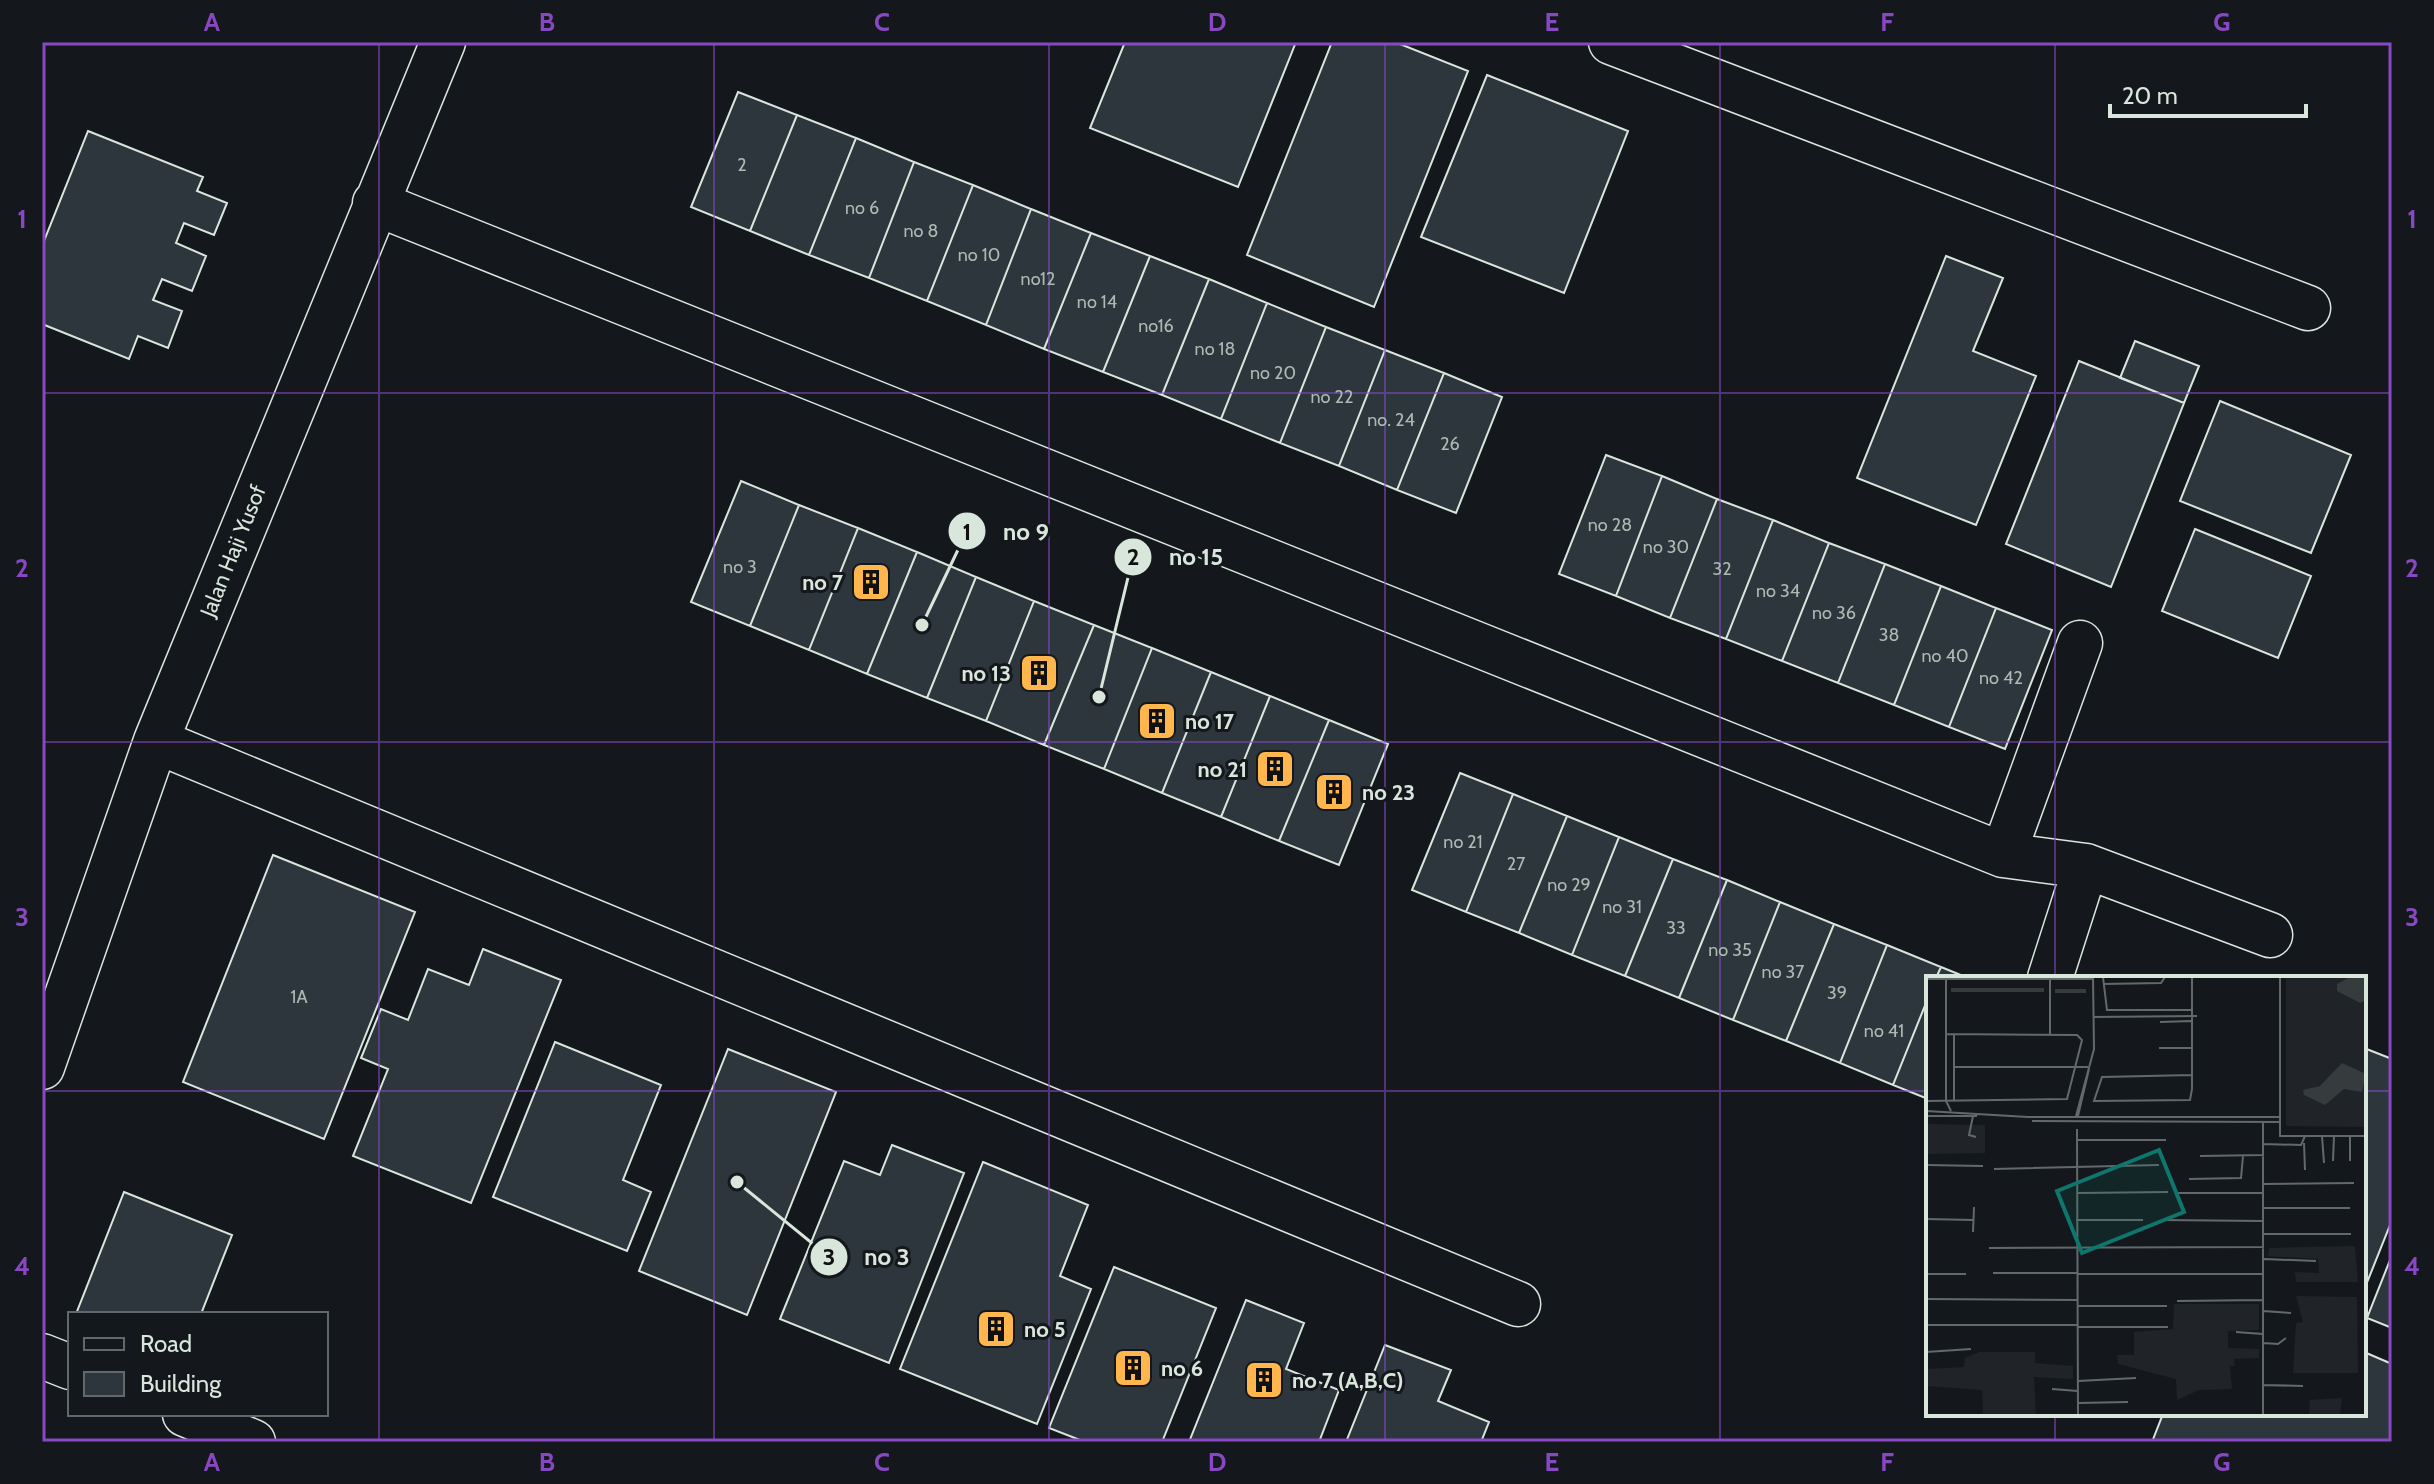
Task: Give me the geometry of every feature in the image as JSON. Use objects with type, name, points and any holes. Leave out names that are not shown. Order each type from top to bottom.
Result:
[{"type":"street","name":"Jalan Haji Yusof","points":[[42,1067],[156,741],[443,42]]},
{"type":"street","points":[[1611,42],[2308,308]]},
{"type":"street","points":[[375,203],[2003,855],[2086,866],[2270,935]]},
{"type":"street","points":[[2003,855],[2080,643]]},
{"type":"street","points":[[156,741],[1518,1304]]},
{"type":"street","points":[[2051,976],[2086,866]]},
{"type":"street","points":[[42,1356],[68,1366]]},
{"type":"street","points":[[190,1416],[253,1442]]},
{"type":"building","points":[[1125,42],[1296,42],[1238,187],[1090,128]]},
{"type":"building","points":[[1332,42],[1395,42],[1468,71],[1374,307],[1247,255]]},
{"type":"building","points":[[1487,75],[1628,131],[1564,293],[1421,237]]},
{"type":"building","points":[[738,92],[797,115],[750,231],[691,207]]},
{"type":"building","points":[[797,115],[856,138],[809,255],[750,231]]},
{"type":"building","points":[[88,131],[203,177],[197,191],[227,203],[214,235],[184,223],[176,243],[206,256],[192,291],[162,279],[153,300],[182,311],[168,348],[138,336],[129,359],[42,324],[42,246]]},
{"type":"building","name":"no 6","points":[[856,138],[914,162],[869,278],[809,255]]},
{"type":"building","points":[[914,162],[973,185],[927,301],[869,278]]},
{"type":"building","name":"no 10","points":[[973,185],[1031,209],[986,325],[927,301]]},
{"type":"building","name":"no12","points":[[1031,209],[1091,233],[1044,349],[986,325]]},
{"type":"building","name":"no 14","points":[[1091,233],[1150,256],[1103,372],[1044,349]]},
{"type":"building","points":[[1150,256],[1209,279],[1162,395],[1103,372]]},
{"type":"building","points":[[1946,256],[2003,278],[1973,351],[2036,376],[1976,525],[1857,478]]},
{"type":"building","name":"no 18","points":[[1209,279],[1267,303],[1221,419],[1162,395]]},
{"type":"building","name":"no 20","points":[[1267,303],[1326,327],[1280,443],[1221,419]]},
{"type":"building","name":"no 22","points":[[1326,327],[1385,350],[1339,466],[1280,443]]},
{"type":"building","points":[[2135,341],[2199,366],[2184,403],[2120,378]]},
{"type":"building","points":[[1385,350],[1444,373],[1397,490],[1339,466]]},
{"type":"building","points":[[2079,361],[2184,403],[2111,587],[2006,544]]},
{"type":"building","points":[[1444,373],[1502,397],[1456,513],[1397,490]]},
{"type":"building","points":[[2220,401],[2351,455],[2311,553],[2180,501]]},
{"type":"building","name":"no 28","points":[[1606,455],[1662,476],[1616,596],[1559,574]]},
{"type":"building","name":"no 30","points":[[1662,476],[1717,499],[1670,618],[1616,596]]},
{"type":"building","name":"no 3","points":[[741,481],[799,505],[750,626],[691,602]]},
{"type":"building","points":[[1717,499],[1773,520],[1726,639],[1670,618]]},
{"type":"building","points":[[799,505],[858,528],[809,650],[750,626]]},
{"type":"building","name":"no 34","points":[[1773,520],[1829,543],[1782,661],[1726,639]]},
{"type":"building","name":"no 7","points":[[858,528],[917,552],[867,674],[809,650]]},
{"type":"building","points":[[2195,529],[2311,576],[2278,658],[2162,611]]},
{"type":"building","name":"no 36","points":[[1829,543],[1885,564],[1838,683],[1782,661]]},
{"type":"building","points":[[917,552],[976,577],[927,698],[867,674]]},
{"type":"building","points":[[1885,564],[1941,586],[1894,705],[1838,683]]},
{"type":"building","points":[[976,577],[1034,601],[986,721],[927,698]]},
{"type":"building","name":"no 40","points":[[1941,586],[1996,608],[1949,727],[1894,705]]},
{"type":"building","name":"no 13","points":[[1034,601],[1094,625],[1044,745],[986,721]]},
{"type":"building","name":"no 42","points":[[1996,608],[2052,630],[2005,749],[1949,727]]},
{"type":"building","points":[[1094,625],[1152,648],[1104,769],[1044,745]]},
{"type":"building","name":"no 17","points":[[1152,648],[1211,672],[1162,793],[1104,769]]},
{"type":"building","points":[[1211,672],[1270,696],[1221,817],[1162,793]]},
{"type":"building","name":"no 21","points":[[1270,696],[1329,720],[1279,841],[1221,817]]},
{"type":"building","name":"no 23","points":[[1329,720],[1388,744],[1339,865],[1279,841]]},
{"type":"building","name":"no 21","points":[[1460,773],[1513,794],[1466,912],[1412,890]]},
{"type":"building","points":[[1513,794],[1567,816],[1519,933],[1466,912]]},
{"type":"building","name":"no 29","points":[[1567,816],[1619,837],[1572,955],[1519,933]]},
{"type":"building","name":"no 31","points":[[1619,837],[1673,859],[1625,976],[1572,955]]},
{"type":"building","points":[[273,855],[415,912],[324,1139],[183,1082]]},
{"type":"building","points":[[1673,859],[1727,880],[1679,998],[1625,976]]},
{"type":"building","name":"no 35","points":[[1727,880],[1780,902],[1733,1020],[1679,998]]},
{"type":"building","name":"no 37","points":[[1780,902],[1834,924],[1786,1041],[1733,1020]]},
{"type":"building","points":[[1834,924],[1887,945],[1840,1063],[1786,1041]]},
{"type":"building","name":"no 41","points":[[1887,945],[1941,967],[1937,976],[1926,976],[1926,1003],[1893,1085],[1840,1063]]},
{"type":"building","points":[[483,949],[561,980],[471,1203],[353,1156],[388,1069],[361,1058],[381,1009],[408,1020],[428,969],[469,985]]},
{"type":"building","points":[[1941,967],[1963,976],[1937,976]]},
{"type":"building","points":[[1926,1003],[1926,1098],[1893,1085]]},
{"type":"building","points":[[555,1042],[661,1085],[623,1180],[651,1192],[627,1251],[493,1197]]},
{"type":"building","points":[[728,1049],[836,1092],[747,1315],[639,1271]]},
{"type":"building","points":[[2366,1049],[2392,1059],[2392,1220],[2366,1285]]},
{"type":"building","points":[[892,1145],[964,1173],[889,1363],[780,1319],[844,1161],[880,1175]]},
{"type":"building","name":"no 5","points":[[983,1162],[1088,1205],[1060,1276],[1091,1289],[1037,1424],[900,1369]]},
{"type":"building","points":[[124,1192],[232,1235],[202,1312],[77,1312]]},
{"type":"building","points":[[2392,1255],[2392,1328],[2367,1318]]},
{"type":"building","name":"no 6","points":[[1114,1267],[1216,1308],[1162,1442],[1085,1442],[1049,1428]]},
{"type":"building","name":"no 7 (A,B,C)","points":[[1246,1300],[1304,1323],[1286,1369],[1339,1390],[1319,1442],[1189,1442]]},
{"type":"building","points":[[1385,1345],[1451,1370],[1438,1401],[1489,1422],[1481,1442],[1346,1442]]},
{"type":"building","points":[[2366,1353],[2392,1364],[2392,1442],[2152,1442],[2162,1416],[2366,1416]]},
{"type":"place","name":"no 7","points":[[871,582]]},
{"type":"place","name":"no 9","points":[[922,625]]},
{"type":"place","name":"no 13","points":[[1039,673]]},
{"type":"place","name":"no 15","points":[[1099,697]]},
{"type":"place","name":"no 17","points":[[1157,721]]},
{"type":"place","name":"no 21","points":[[1275,769]]},
{"type":"place","name":"no 23","points":[[1334,792]]},
{"type":"place","name":"no 3","points":[[737,1182]]},
{"type":"place","name":"no 5","points":[[996,1329]]},
{"type":"place","name":"no 6","points":[[1133,1368]]},
{"type":"place","name":"no 7 (A,B,C)","points":[[1264,1380]]}]
